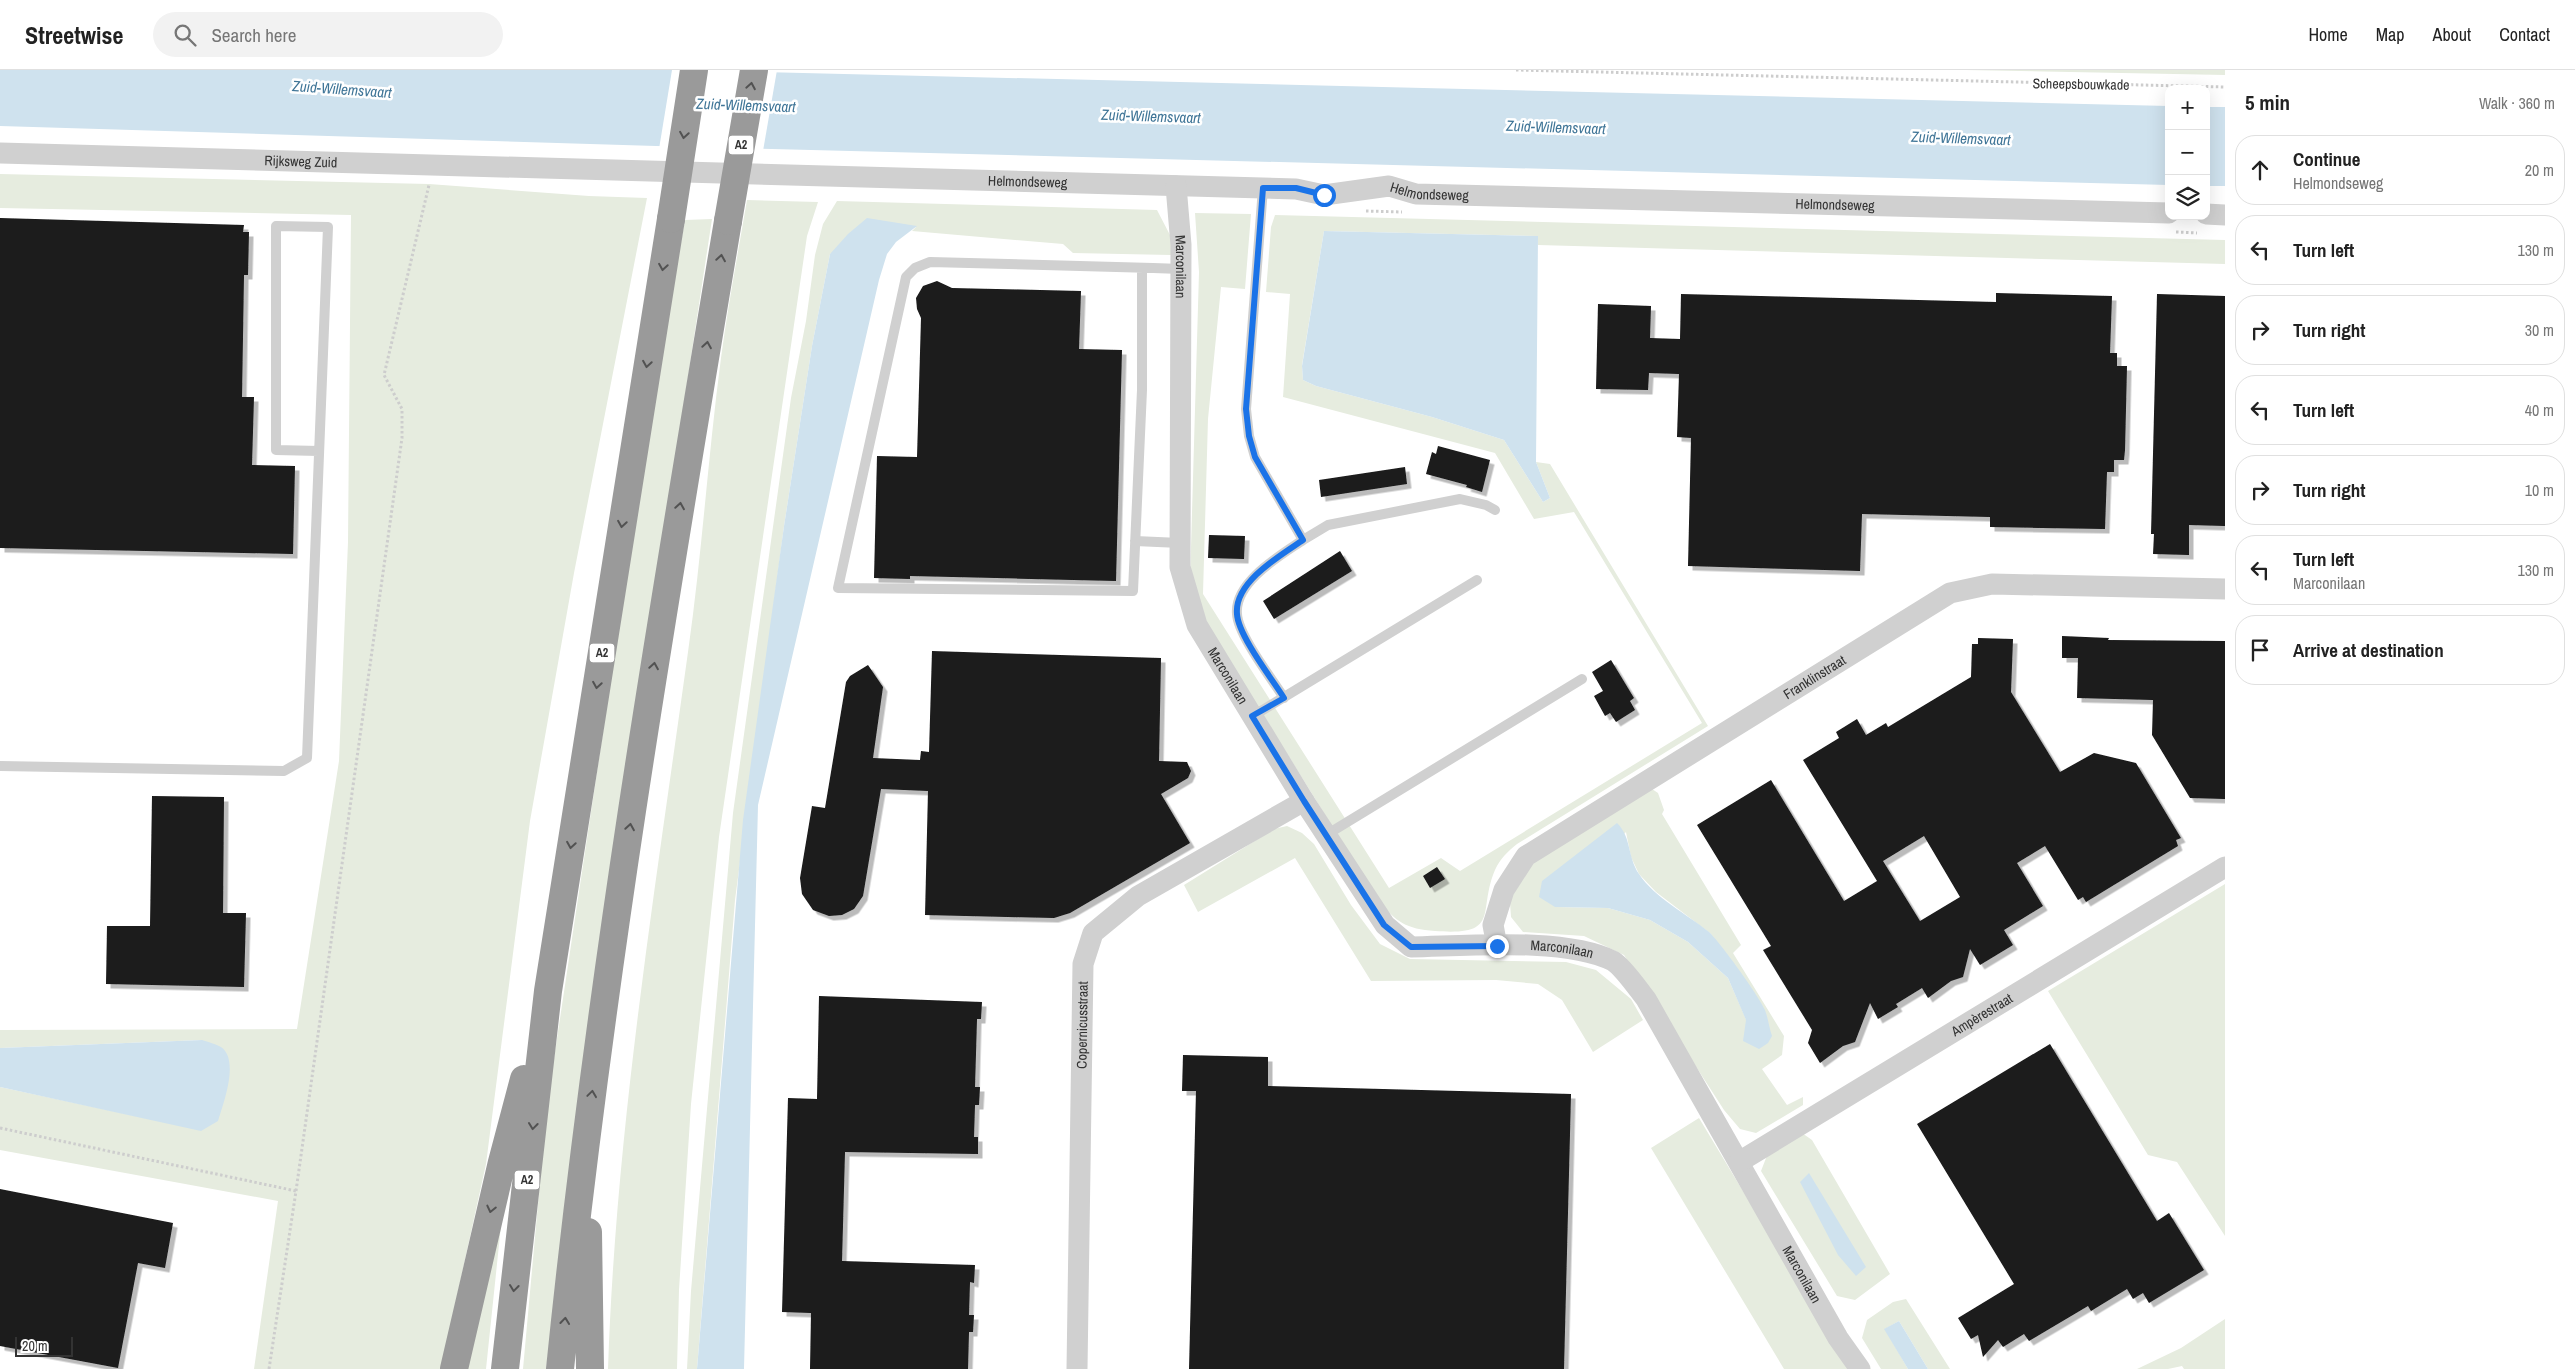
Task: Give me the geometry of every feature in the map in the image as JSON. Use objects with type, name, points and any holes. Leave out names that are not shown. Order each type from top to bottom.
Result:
[{"type":"highway","name":"A2","points":[[505,1369],[548,991],[694,70]]},
{"type":"highway","name":"A2","points":[[560,1369],[586,1143],[640,754],[754,70]]},
{"type":"highway","name":"A2","points":[[454,1369],[502,1162],[548,991]]},
{"type":"highway","name":"A2","points":[[586,1143],[591,1320],[590,1369]]},
{"type":"street","name":"Rijksweg Zuid","points":[[0,153],[603,171]]},
{"type":"street","name":"Helmondseweg","points":[[603,171],[1296,188],[1324,195],[1389,186],[1416,194],[2165,213]]},
{"type":"street","name":"Marconilaan","points":[[1176,186],[1181,269],[1180,568],[1197,625],[1304,801],[1384,925],[1411,947],[1497,946],[1572,948],[1615,962],[1646,999],[1838,1338],[1860,1369]]},
{"type":"street","points":[[2210,214],[2225,215]]},
{"type":"street","name":"Franklinstraat","points":[[1497,946],[1493,925],[1504,890],[1526,856],[1950,593],[1992,584],[2225,588]]},
{"type":"street","name":"Copernicusstraat","points":[[1077,1369],[1083,964],[1094,933],[1138,896],[1304,801]]},
{"type":"street","name":"Ampèrestraat","points":[[1739,1162],[2225,867]]},
{"type":"lane","points":[[1263,188],[1246,409],[1249,436],[1255,457],[1303,540]]},
{"type":"lane","points":[[0,766],[284,771],[307,758],[328,227],[276,226],[276,450],[319,451]]},
{"type":"lane","points":[[1142,268],[1142,390],[1133,591],[838,588],[906,278],[915,268],[930,262],[1181,269]]},
{"type":"lane","points":[[1284,698],[1248,642],[1236,615],[1246,588],[1264,567],[1328,524],[1460,500],[1486,505],[1495,510]]},
{"type":"lane","points":[[1136,541],[1180,543]]},
{"type":"lane","points":[[1252,716],[1477,580]]},
{"type":"lane","points":[[1326,834],[1582,678]]},
{"type":"path","name":"Scheepsbouwkade","points":[[1516,70],[2225,87]]},
{"type":"path","points":[[269,1369],[296,1191],[402,438],[402,409],[384,375],[429,184]]},
{"type":"path","points":[[0,1128],[296,1191]]},
{"type":"shaded area","points":[[1965,70],[2225,70],[2225,75]]},
{"type":"shaded area","points":[[0,174],[429,184],[589,196],[647,198],[574,573],[530,821],[486,1164],[441,1369],[254,1369],[278,1201],[0,1150],[0,1087],[201,1130],[202,1040],[0,1048],[0,1030],[297,1029],[339,761],[348,542],[351,215],[0,208]]},
{"type":"shaded area","points":[[747,200],[818,202],[807,236],[719,837],[691,1104],[679,1290],[677,1369],[608,1369],[612,1279],[628,1099],[650,920],[693,615],[721,358]]},
{"type":"shaded area","points":[[837,201],[1157,210],[1171,237],[1171,255],[1073,253],[1063,244],[912,231],[916,227],[830,254],[812,346],[784,526],[735,900],[697,1369],[687,1369],[691,1291],[733,813],[791,398],[806,321],[815,255],[823,224]]},
{"type":"shaded area","points":[[1195,213],[1251,214],[1245,289],[1221,287],[1208,419],[1203,594],[1389,888],[1441,858],[1460,871],[1702,723],[1574,512],[1534,519],[1495,453],[1283,397],[1290,294],[1266,292],[1271,227],[1275,215],[2225,240],[2225,264],[1538,245],[1538,236],[1324,231],[1302,365],[1303,380],[1316,386],[1432,417],[1504,440],[1543,502],[1550,498],[1536,462],[1550,464],[1708,726],[1507,852],[1495,870],[1486,909],[1479,925],[1456,932],[1435,931],[1416,928],[1402,923],[1390,914],[1378,900],[1209,628],[1190,582],[1199,272]]},
{"type":"shaded area","points":[[712,219],[622,810],[546,1369],[523,1369],[547,1105],[653,399],[685,220]]},
{"type":"shaded area","points":[[1652,789],[1658,793],[1664,810],[1662,814],[1741,945],[1733,953],[1784,1036],[1782,1055],[1762,1069],[1787,1105],[1803,1097],[1803,1105],[1756,1133],[1740,1129],[1724,1110],[1624,955],[1584,936],[1523,932],[1511,917],[1510,903],[1521,869]],"holes":[[[1626,832],[1631,857],[1639,874],[1656,892],[1711,934],[1759,1049],[1728,978],[1688,942],[1650,920],[1608,908],[1555,907]]]},
{"type":"shaded area","points":[[1287,826],[1302,833],[1314,844],[1351,905],[1380,944],[1410,959],[1566,962],[1596,970],[1631,999],[1643,1020],[1593,1052],[1562,1000],[1538,984],[1496,980],[1371,981],[1295,858],[1198,912],[1184,885],[1274,829]]},
{"type":"shaded area","points":[[2225,884],[2225,1236],[2177,1162],[2148,1155],[2048,991]]},
{"type":"shaded area","points":[[1699,1118],[1850,1369],[1784,1369],[1651,1148]]},
{"type":"shaded area","points":[[1802,1133],[1812,1140],[1890,1274],[1855,1300],[1837,1296],[1761,1171],[1768,1153]]},
{"type":"shaded area","points":[[504,1197],[486,1369],[464,1369]]},
{"type":"shaded area","points":[[1906,1299],[1950,1369],[1928,1369],[1899,1321],[1885,1329],[1908,1369],[1881,1369],[1862,1338],[1867,1320],[1893,1302]]},
{"type":"shaded area","points":[[2225,1319],[2225,1369],[2184,1369],[2182,1366],[2168,1369],[2137,1369],[2181,1348]]},
{"type":"water","name":"Zuid-Willemsvaart","points":[[0,70],[682,70],[2165,106],[2165,185],[656,146],[0,126]]},
{"type":"water","points":[[2210,107],[2225,107],[2225,186],[2210,186]]},
{"type":"water","points":[[867,218],[917,226],[896,242],[887,254],[879,280],[758,805],[744,1369],[697,1369],[743,820],[784,526],[812,346],[830,254],[848,234]]},
{"type":"water","points":[[1324,231],[1538,236],[1536,462],[1550,498],[1543,502],[1504,440],[1432,417],[1316,386],[1303,380],[1302,366]]},
{"type":"water","points":[[1617,823],[1625,835],[1635,867],[1646,883],[1662,898],[1709,932],[1730,957],[1755,993],[1765,1010],[1772,1036],[1768,1043],[1759,1049],[1743,1041],[1746,1020],[1728,978],[1688,942],[1650,920],[1608,908],[1555,907],[1539,897],[1542,881]]},
{"type":"water","points":[[202,1040],[221,1047],[227,1053],[230,1072],[218,1121],[201,1131],[0,1087],[0,1048]]},
{"type":"water","points":[[1809,1173],[1866,1267],[1856,1276],[1838,1255],[1800,1182]]},
{"type":"water","points":[[1899,1321],[1928,1369],[1908,1369],[1884,1329]]},
{"type":"pier","points":[[672,70],[777,70],[763,151],[659,149]]},
{"type":"building","points":[[0,218],[244,225],[243,232],[249,232],[248,275],[244,275],[242,397],[254,397],[252,465],[295,466],[293,554],[0,548]]},
{"type":"building","points":[[937,281],[952,288],[1081,291],[1079,349],[1122,350],[1116,581],[910,576],[910,579],[874,578],[877,456],[917,457],[921,318],[917,309],[916,298],[923,286]]},
{"type":"building","points":[[1996,293],[2112,296],[2110,353],[2117,353],[2117,366],[2127,366],[2125,450],[2124,460],[2114,460],[2114,472],[2107,472],[2105,529],[1990,527],[1990,517],[1862,514],[1860,571],[1688,566],[1691,438],[1677,437],[1679,374],[1649,373],[1648,390],[1596,389],[1598,304],[1651,306],[1650,338],[1680,339],[1681,294],[1996,302]]},
{"type":"building","points":[[2157,294],[2225,296],[2225,526],[2189,525],[2189,555],[2153,554],[2154,534],[2151,534]]},
{"type":"building","points":[[1438,446],[1490,460],[1482,492],[1466,487],[1467,485],[1426,474],[1432,452],[1436,454]]},
{"type":"building","points":[[1405,467],[1407,484],[1321,497],[1319,480]]},
{"type":"building","points":[[1209,535],[1245,536],[1244,559],[1208,558]]},
{"type":"building","points":[[1340,551],[1352,571],[1274,619],[1263,601]]},
{"type":"building","points":[[2062,636],[2109,638],[2108,640],[2225,641],[2225,799],[2190,798],[2152,735],[2153,700],[2077,698],[2078,658],[2062,658]]},
{"type":"building","points":[[1978,638],[2013,639],[2011,692],[2060,772],[2094,753],[2136,763],[2181,838],[2176,840],[2178,846],[2086,902],[2083,897],[2078,900],[2045,846],[2017,863],[2043,906],[2004,930],[2013,945],[1980,965],[1970,949],[1963,977],[1951,981],[1928,998],[1922,988],[1896,1004],[1898,1007],[1878,1019],[1870,1003],[1855,1042],[1843,1046],[1820,1063],[1808,1043],[1812,1030],[1763,950],[1771,946],[1697,825],[1771,780],[1844,901],[1877,881],[1803,760],[1839,738],[1836,732],[1857,719],[1866,735],[1886,723],[1888,727],[1971,677],[1972,644],[1978,644]],"holes":[[[1924,836],[1960,897],[1920,921],[1883,861]]]},
{"type":"building","points":[[932,651],[1161,658],[1159,761],[1187,762],[1191,771],[1188,778],[1161,794],[1190,843],[1070,913],[1054,918],[925,915],[928,791],[881,789],[863,896],[854,909],[842,915],[829,916],[813,910],[802,894],[800,878],[812,806],[825,808],[846,682],[850,676],[868,665],[883,687],[873,758],[920,760],[921,751],[929,752]]},
{"type":"building","points":[[1611,660],[1634,698],[1630,701],[1635,710],[1616,722],[1610,713],[1605,716],[1594,696],[1603,691],[1592,672]]},
{"type":"building","points":[[152,796],[224,797],[223,913],[246,913],[244,987],[106,984],[107,926],[150,926]]},
{"type":"building","points":[[1437,867],[1445,879],[1430,888],[1423,876]]},
{"type":"building","points":[[819,996],[982,1002],[981,1019],[977,1019],[975,1087],[980,1087],[979,1105],[975,1105],[974,1137],[978,1137],[978,1154],[845,1152],[842,1261],[975,1265],[974,1283],[970,1282],[969,1315],[974,1315],[973,1332],[969,1332],[968,1369],[810,1369],[811,1313],[782,1312],[788,1098],[817,1099]]},
{"type":"building","points":[[2050,1044],[2157,1221],[2169,1213],[2204,1270],[2149,1303],[2143,1293],[2133,1299],[2127,1289],[2091,1311],[2088,1306],[2029,1341],[2024,1334],[2003,1347],[1998,1340],[1983,1357],[1978,1335],[1971,1339],[1958,1318],[2014,1284],[1917,1124]]},
{"type":"building","points":[[1183,1055],[1268,1057],[1268,1086],[1571,1094],[1564,1369],[1189,1369],[1196,1091],[1182,1091]]},
{"type":"building","points":[[0,1189],[173,1223],[165,1268],[138,1263],[118,1368],[0,1346]]},
{"type":"route","points":[[1324,195],[1296,188],[1263,188],[1246,409],[1249,436],[1255,457],[1303,540],[1264,567],[1246,588],[1237,608],[1236,615],[1248,642],[1284,698],[1252,716],[1384,925],[1411,947],[1497,946]]}]
